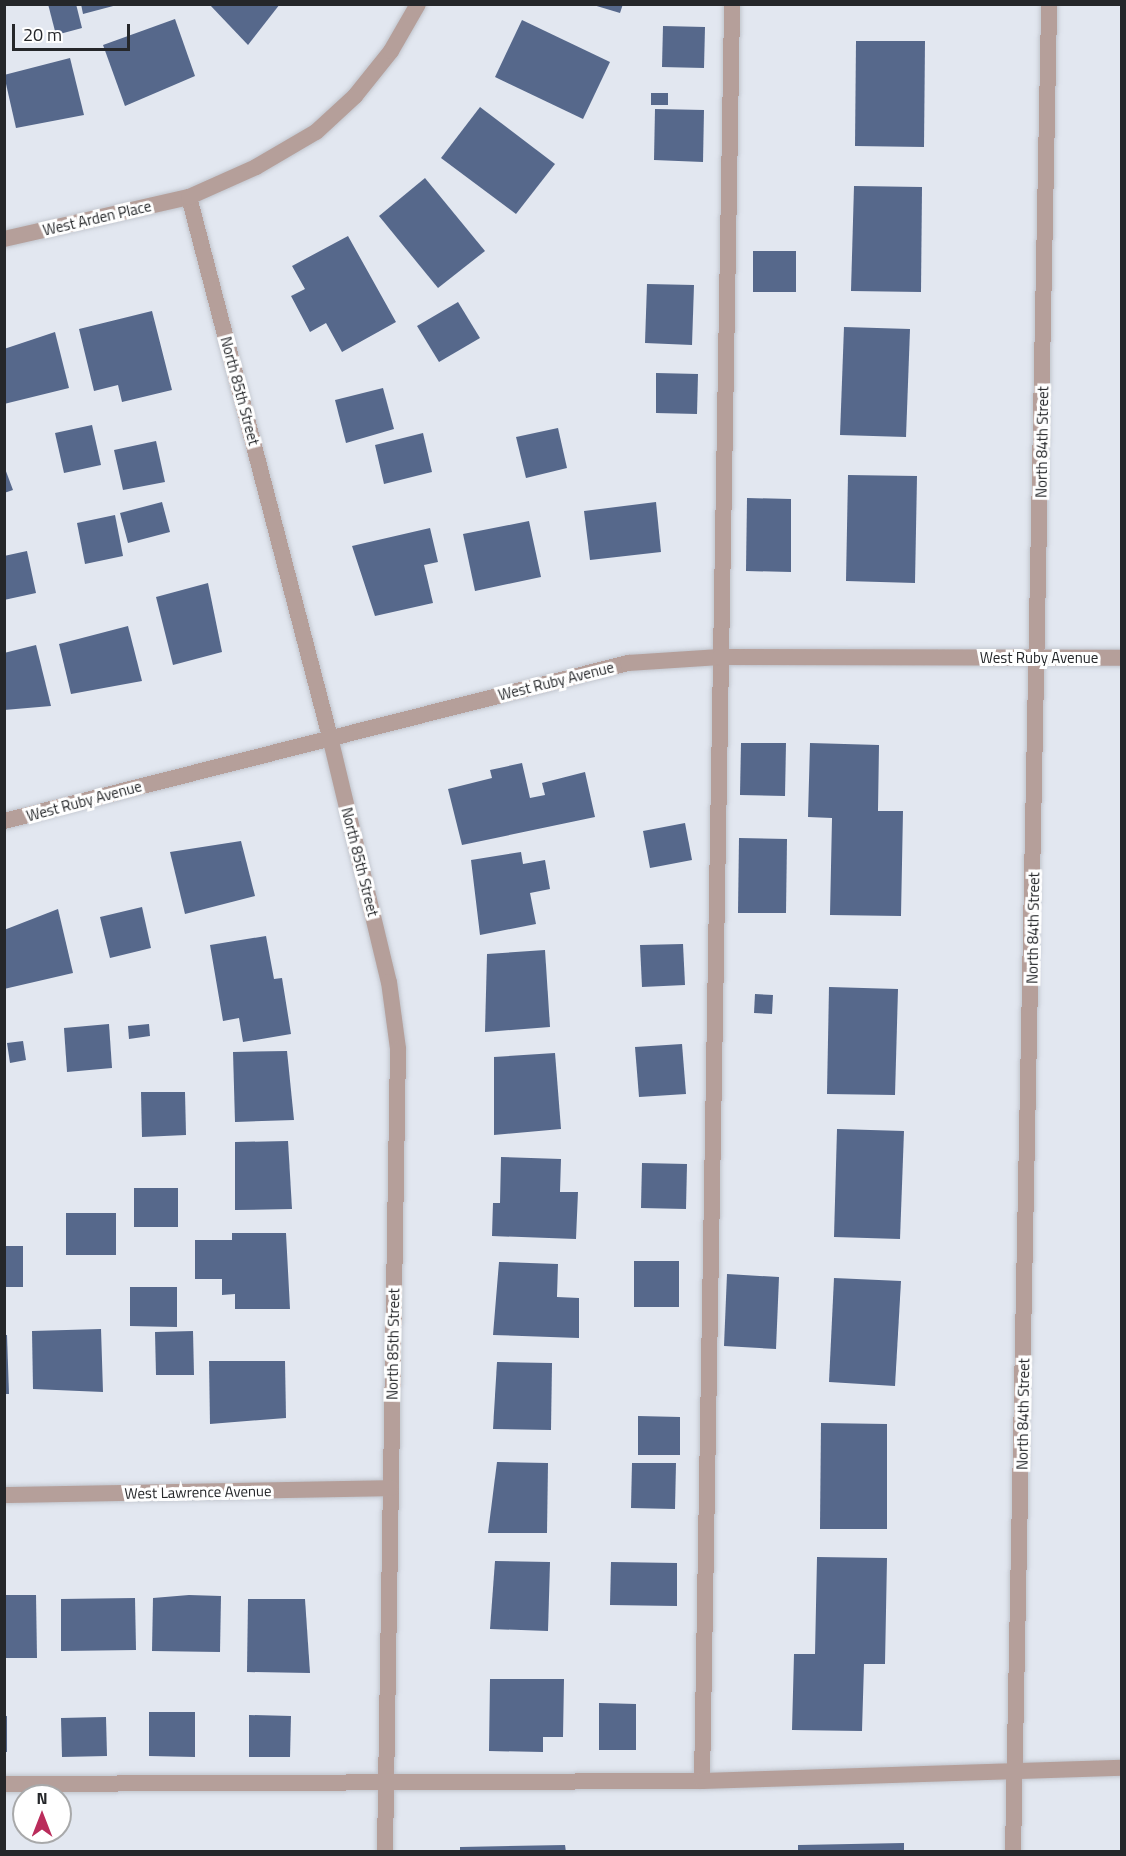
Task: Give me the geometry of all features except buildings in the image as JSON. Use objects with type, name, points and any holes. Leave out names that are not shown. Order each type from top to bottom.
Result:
[{"type":"street","points":[[189,197],[316,132],[362,87],[418,4]]},
{"type":"street","points":[[702,1781],[732,4]]},
{"type":"street","name":"North 84th Street","points":[[1013,1851],[1039,659],[1049,4]]},
{"type":"street","name":"West Arden Place","points":[[4,239],[189,197]]},
{"type":"street","name":"North 85th Street","points":[[189,197],[330,737],[389,982],[398,1049],[385,1851]]},
{"type":"street","name":"West Ruby Avenue","points":[[4,821],[628,663],[720,657],[1122,658]]},
{"type":"street","name":"West Lawrence Avenue","points":[[4,1495],[390,1488]]},
{"type":"street","points":[[4,1784],[387,1779],[702,1781],[1122,1768]]}]
